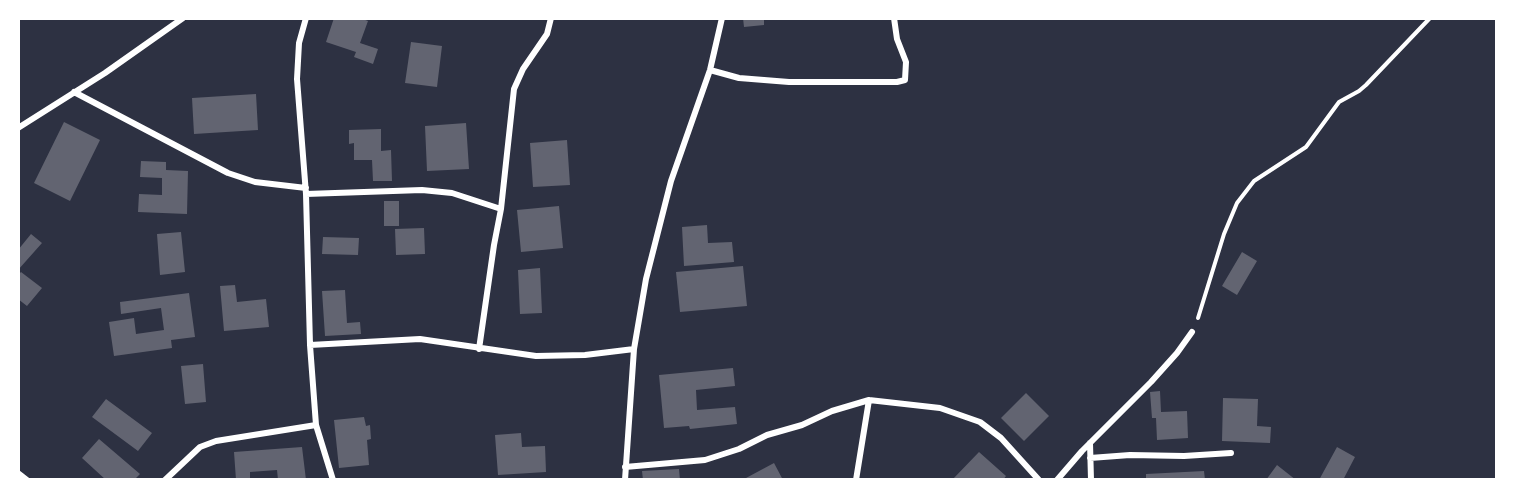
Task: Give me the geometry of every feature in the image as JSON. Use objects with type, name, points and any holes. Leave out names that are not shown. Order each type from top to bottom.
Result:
[{"type":"street","points":[[18,128],[183,18]]},
{"type":"street","points":[[306,18],[299,43],[297,79],[306,191],[310,345],[316,425],[333,480]]},
{"type":"street","points":[[479,349],[501,209],[514,89],[523,69],[547,34],[551,18]]},
{"type":"street","points":[[625,480],[634,349],[646,279],[671,181],[710,70],[722,18]]},
{"type":"street","points":[[710,70],[739,78],[789,82],[897,82],[905,80],[906,62],[897,39],[894,18]]},
{"type":"street","points":[[74,92],[228,172],[255,182],[306,191],[422,190],[452,193],[501,209]]},
{"type":"street","points":[[1057,480],[1151,382],[1192,332]]},
{"type":"street","points":[[310,345],[420,339],[536,356],[585,356],[634,349]]},
{"type":"street","points":[[625,467],[705,460],[739,449],[767,435],[802,425],[832,411],[869,400],[940,408],[980,422],[1001,438],[1039,480]]},
{"type":"street","points":[[856,480],[869,400]]},
{"type":"street","points":[[165,480],[200,447],[216,441],[316,425]]},
{"type":"street","points":[[1090,443],[1091,480]]},
{"type":"street","points":[[1090,458],[1231,453]]},
{"type":"street","points":[[18,473],[27,480]]},
{"type":"path","points":[[1192,332],[1224,234],[1237,203],[1254,181],[1306,147],[1339,102],[1366,85],[1430,18]]},
{"type":"building","points":[[334,18],[360,18],[368,21],[360,43],[378,49],[373,64],[354,57],[356,52],[326,42]]},
{"type":"building","points":[[743,18],[764,18],[764,25],[744,27]]},
{"type":"building","points":[[411,42],[442,46],[437,87],[405,83]]},
{"type":"building","points":[[256,94],[258,130],[194,134],[192,98]]},
{"type":"building","points":[[64,122],[100,140],[70,201],[34,183]]},
{"type":"building","points":[[466,123],[469,169],[427,171],[425,126]]},
{"type":"building","points":[[381,129],[381,151],[391,150],[392,181],[373,181],[372,160],[354,160],[354,143],[349,144],[349,130]]},
{"type":"building","points":[[567,140],[570,185],[533,187],[530,143]]},
{"type":"building","points":[[141,161],[166,162],[166,170],[188,171],[187,214],[138,212],[139,194],[162,195],[162,178],[140,177]]},
{"type":"building","points":[[384,201],[399,201],[399,226],[384,226]]},
{"type":"building","points":[[559,206],[563,248],[521,252],[517,210]]},
{"type":"building","points":[[707,225],[708,243],[732,242],[734,262],[684,266],[682,227]]},
{"type":"building","points":[[424,228],[425,254],[396,255],[395,229]]},
{"type":"building","points":[[181,232],[185,272],[160,275],[157,234]]},
{"type":"building","points":[[31,234],[42,243],[18,270],[18,250]]},
{"type":"building","points":[[323,237],[359,238],[358,255],[322,254]]},
{"type":"building","points":[[1242,252],[1257,261],[1237,295],[1222,286]]},
{"type":"building","points":[[743,266],[747,306],[680,312],[676,272]]},
{"type":"building","points":[[540,268],[542,313],[520,314],[518,270]]},
{"type":"building","points":[[21,272],[42,288],[27,306],[18,299],[18,275]]},
{"type":"building","points":[[235,285],[237,302],[266,299],[269,327],[224,331],[220,286]]},
{"type":"building","points":[[345,290],[347,323],[360,322],[361,334],[325,336],[322,291]]},
{"type":"building","points":[[189,293],[195,337],[171,340],[172,348],[114,356],[109,322],[134,318],[136,334],[164,330],[161,308],[121,314],[120,302]]},
{"type":"building","points":[[203,364],[206,402],[185,404],[181,366]]},
{"type":"building","points":[[733,368],[735,386],[696,390],[697,410],[735,407],[737,424],[690,429],[689,426],[664,428],[659,375]]},
{"type":"building","points":[[1160,391],[1161,412],[1187,411],[1188,438],[1157,440],[1156,418],[1152,418],[1150,392]]},
{"type":"building","points":[[1026,393],[1049,416],[1024,441],[1001,418]]},
{"type":"building","points":[[1223,398],[1258,399],[1257,426],[1271,427],[1270,443],[1222,441]]},
{"type":"building","points":[[106,399],[152,433],[138,451],[92,417]]},
{"type":"building","points":[[364,417],[366,426],[370,425],[371,439],[367,440],[369,465],[339,468],[334,420]]},
{"type":"building","points":[[521,433],[522,447],[545,446],[546,472],[498,475],[495,435]]},
{"type":"building","points":[[99,439],[140,474],[134,480],[106,480],[82,458]]},
{"type":"building","points":[[302,447],[306,480],[278,480],[277,470],[250,472],[250,480],[236,480],[234,452]]},
{"type":"building","points":[[1337,447],[1355,457],[1343,480],[1319,480]]},
{"type":"building","points":[[979,452],[1006,476],[1003,480],[952,480]]},
{"type":"building","points":[[774,463],[783,480],[747,480],[746,478]]},
{"type":"building","points":[[1277,465],[1296,480],[1266,480]]},
{"type":"building","points":[[679,469],[680,480],[643,480],[642,471]]},
{"type":"building","points":[[1204,471],[1205,480],[1146,480],[1146,474]]}]
